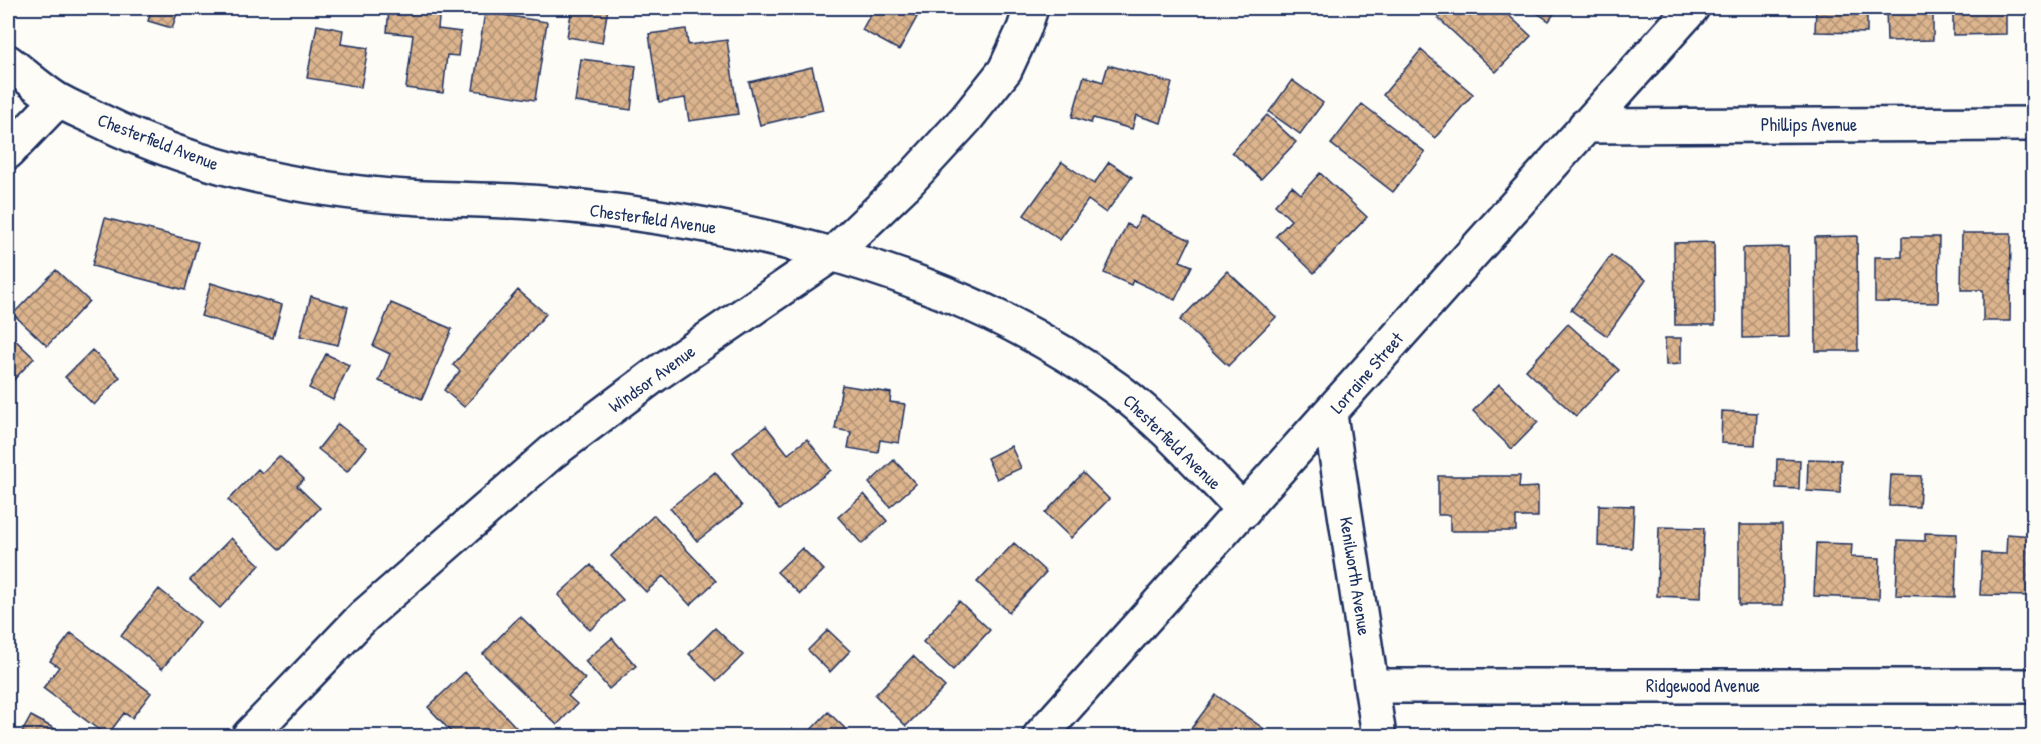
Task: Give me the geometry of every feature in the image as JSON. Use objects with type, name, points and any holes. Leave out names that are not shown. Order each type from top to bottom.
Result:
[{"type":"street","name":"Windsor Avenue","points":[[249,736],[364,616],[551,453],[655,375],[834,254],[908,182],[979,103],[1005,70],[1031,8]]},
{"type":"street","name":"Lorraine Street","points":[[1040,736],[1330,415],[1692,8]]},
{"type":"street","name":"Chesterfield Avenue","points":[[8,62],[58,100],[118,130],[179,154],[226,169],[308,186],[403,197],[542,203],[690,222],[834,254],[956,299],[1067,355],[1118,390],[1163,428],[1244,511]]},
{"type":"street","points":[[8,152],[58,100]]},
{"type":"street","name":"Phillips Avenue","points":[[1585,126],[2034,124]]},
{"type":"street","name":"Kenilworth Avenue","points":[[1330,415],[1378,736]]},
{"type":"street","name":"Ridgewood Avenue","points":[[1372,686],[2034,686]]},
{"type":"building","points":[[152,8],[179,8],[172,28],[148,21]]},
{"type":"building","points":[[389,8],[440,8],[438,29],[461,32],[458,56],[447,55],[443,93],[406,88],[413,35],[387,32]]},
{"type":"building","points":[[572,8],[608,8],[602,43],[567,37]]},
{"type":"building","points":[[874,8],[899,8],[917,17],[899,50],[862,30]]},
{"type":"building","points":[[1448,8],[1501,8],[1531,36],[1496,72],[1438,18]]},
{"type":"building","points":[[1530,8],[1558,8],[1549,21]]},
{"type":"building","points":[[1816,8],[1867,8],[1867,33],[1815,32]]},
{"type":"building","points":[[1886,8],[1933,8],[1933,40],[1887,41]]},
{"type":"building","points":[[1953,8],[2006,8],[2006,34],[1953,35]]},
{"type":"building","points":[[485,12],[547,22],[535,100],[473,90]]},
{"type":"building","points":[[317,25],[343,30],[341,44],[368,48],[361,87],[307,78]]},
{"type":"building","points":[[686,29],[688,45],[727,40],[738,114],[689,121],[685,98],[659,102],[649,34]]},
{"type":"building","points":[[1421,50],[1473,94],[1435,138],[1383,95]]},
{"type":"building","points":[[581,59],[636,66],[631,110],[575,102]]},
{"type":"building","points":[[1108,65],[1172,83],[1161,123],[1136,115],[1132,129],[1093,118],[1091,123],[1072,117],[1084,76],[1103,82]]},
{"type":"building","points":[[812,67],[823,110],[760,125],[749,82]]},
{"type":"building","points":[[1292,80],[1323,103],[1300,134],[1269,112]]},
{"type":"building","points":[[1362,104],[1425,152],[1393,192],[1331,144]]},
{"type":"building","points":[[1267,115],[1296,142],[1261,179],[1232,152]]},
{"type":"building","points":[[1062,162],[1094,184],[1109,162],[1132,177],[1106,213],[1088,200],[1060,240],[1024,215]]},
{"type":"building","points":[[1320,173],[1367,217],[1314,273],[1276,236],[1291,220],[1275,205],[1292,186],[1301,194]]},
{"type":"building","points":[[1141,216],[1190,240],[1180,261],[1192,266],[1175,300],[1133,280],[1131,285],[1104,273],[1127,224],[1135,228]]},
{"type":"building","points":[[105,218],[198,242],[185,290],[92,266]]},
{"type":"building","points":[[2031,230],[2034,230],[2034,325],[2032,325]]},
{"type":"building","points":[[1962,233],[2011,233],[2010,321],[1983,321],[1983,290],[1961,290]]},
{"type":"building","points":[[1857,236],[1858,351],[1816,351],[1815,237]]},
{"type":"building","points":[[1902,237],[1939,237],[1938,303],[1875,302],[1875,257],[1902,257]]},
{"type":"building","points":[[1714,242],[1715,325],[1675,325],[1674,243]]},
{"type":"building","points":[[1788,247],[1789,337],[1743,338],[1743,248]]},
{"type":"building","points":[[1611,255],[1646,280],[1607,336],[1571,310]]},
{"type":"building","points":[[56,270],[89,301],[47,346],[13,314]]},
{"type":"building","points":[[1227,271],[1276,317],[1228,366],[1180,320]]},
{"type":"building","points":[[211,283],[282,305],[273,338],[201,316]]},
{"type":"building","points":[[518,290],[546,314],[464,407],[444,390],[460,371],[453,365]]},
{"type":"building","points":[[311,296],[348,307],[338,345],[300,336]]},
{"type":"building","points":[[391,303],[452,329],[422,399],[379,381],[390,354],[373,346]]},
{"type":"building","points":[[1568,324],[1619,370],[1576,416],[1526,370]]},
{"type":"building","points":[[8,333],[34,358],[8,386]]},
{"type":"building","points":[[1665,338],[1681,338],[1681,364],[1666,365]]},
{"type":"building","points":[[92,350],[120,377],[94,405],[65,377]]},
{"type":"building","points":[[326,354],[349,365],[333,400],[309,388]]},
{"type":"building","points":[[1499,384],[1538,422],[1512,449],[1473,411]]},
{"type":"building","points":[[842,385],[891,393],[890,402],[905,404],[899,443],[880,440],[878,453],[848,448],[851,432],[835,429]]},
{"type":"building","points":[[1722,411],[1757,413],[1755,445],[1721,443]]},
{"type":"building","points":[[338,424],[367,447],[347,472],[318,449]]},
{"type":"building","points":[[766,426],[788,454],[807,439],[831,470],[779,510],[733,452]]},
{"type":"building","points":[[1011,446],[1021,468],[997,479],[987,458]]},
{"type":"building","points":[[279,456],[304,479],[297,486],[320,508],[280,550],[228,500],[258,469],[262,473]]},
{"type":"building","points":[[1777,459],[1800,460],[1799,489],[1776,488]]},
{"type":"building","points":[[1808,459],[1841,460],[1840,493],[1807,491]]},
{"type":"building","points":[[894,460],[916,484],[890,507],[869,483]]},
{"type":"building","points":[[715,472],[742,506],[697,541],[670,508]]},
{"type":"building","points":[[1083,473],[1109,499],[1071,538],[1045,513]]},
{"type":"building","points":[[1891,475],[1921,476],[1919,507],[1889,506]]},
{"type":"building","points":[[1438,476],[1520,476],[1519,488],[1538,487],[1538,517],[1516,517],[1516,531],[1450,531],[1450,515],[1438,515]]},
{"type":"building","points":[[864,494],[887,521],[862,544],[838,517]]},
{"type":"building","points":[[1599,505],[1634,506],[1632,548],[1598,546]]},
{"type":"building","points":[[654,515],[716,581],[690,605],[663,576],[646,592],[611,556]]},
{"type":"building","points":[[1739,525],[1782,525],[1783,605],[1739,605]]},
{"type":"building","points":[[1659,527],[1704,528],[1701,598],[1657,596]]},
{"type":"building","points":[[1925,533],[1957,534],[1955,597],[1896,595],[1898,540],[1925,541]]},
{"type":"building","points":[[2007,534],[2034,536],[2034,596],[1980,595],[1982,553],[2006,554]]},
{"type":"building","points":[[231,538],[260,565],[220,608],[190,580]]},
{"type":"building","points":[[1014,543],[1046,572],[1009,612],[977,582]]},
{"type":"building","points":[[1816,543],[1852,544],[1851,557],[1880,558],[1879,599],[1814,596]]},
{"type":"building","points":[[802,548],[824,570],[800,594],[777,572]]},
{"type":"building","points":[[591,565],[623,600],[590,630],[558,595]]},
{"type":"building","points":[[159,589],[200,622],[162,669],[121,636]]},
{"type":"building","points":[[959,601],[990,630],[953,670],[923,642]]},
{"type":"building","points":[[520,616],[585,679],[568,696],[577,704],[557,725],[483,654]]},
{"type":"building","points":[[715,628],[743,655],[717,681],[689,654]]},
{"type":"building","points":[[828,630],[850,651],[830,672],[808,650]]},
{"type":"building","points":[[71,633],[151,693],[132,718],[124,713],[107,736],[43,688],[59,667],[50,661]]},
{"type":"building","points":[[612,638],[636,666],[609,689],[585,661]]},
{"type":"building","points":[[913,656],[945,687],[906,726],[875,695]]},
{"type":"building","points":[[465,672],[524,736],[455,736],[428,707]]},
{"type":"building","points":[[1216,695],[1274,736],[1187,734]]},
{"type":"building","points":[[828,712],[853,736],[805,736]]},
{"type":"building","points":[[31,716],[68,736],[20,736]]}]
